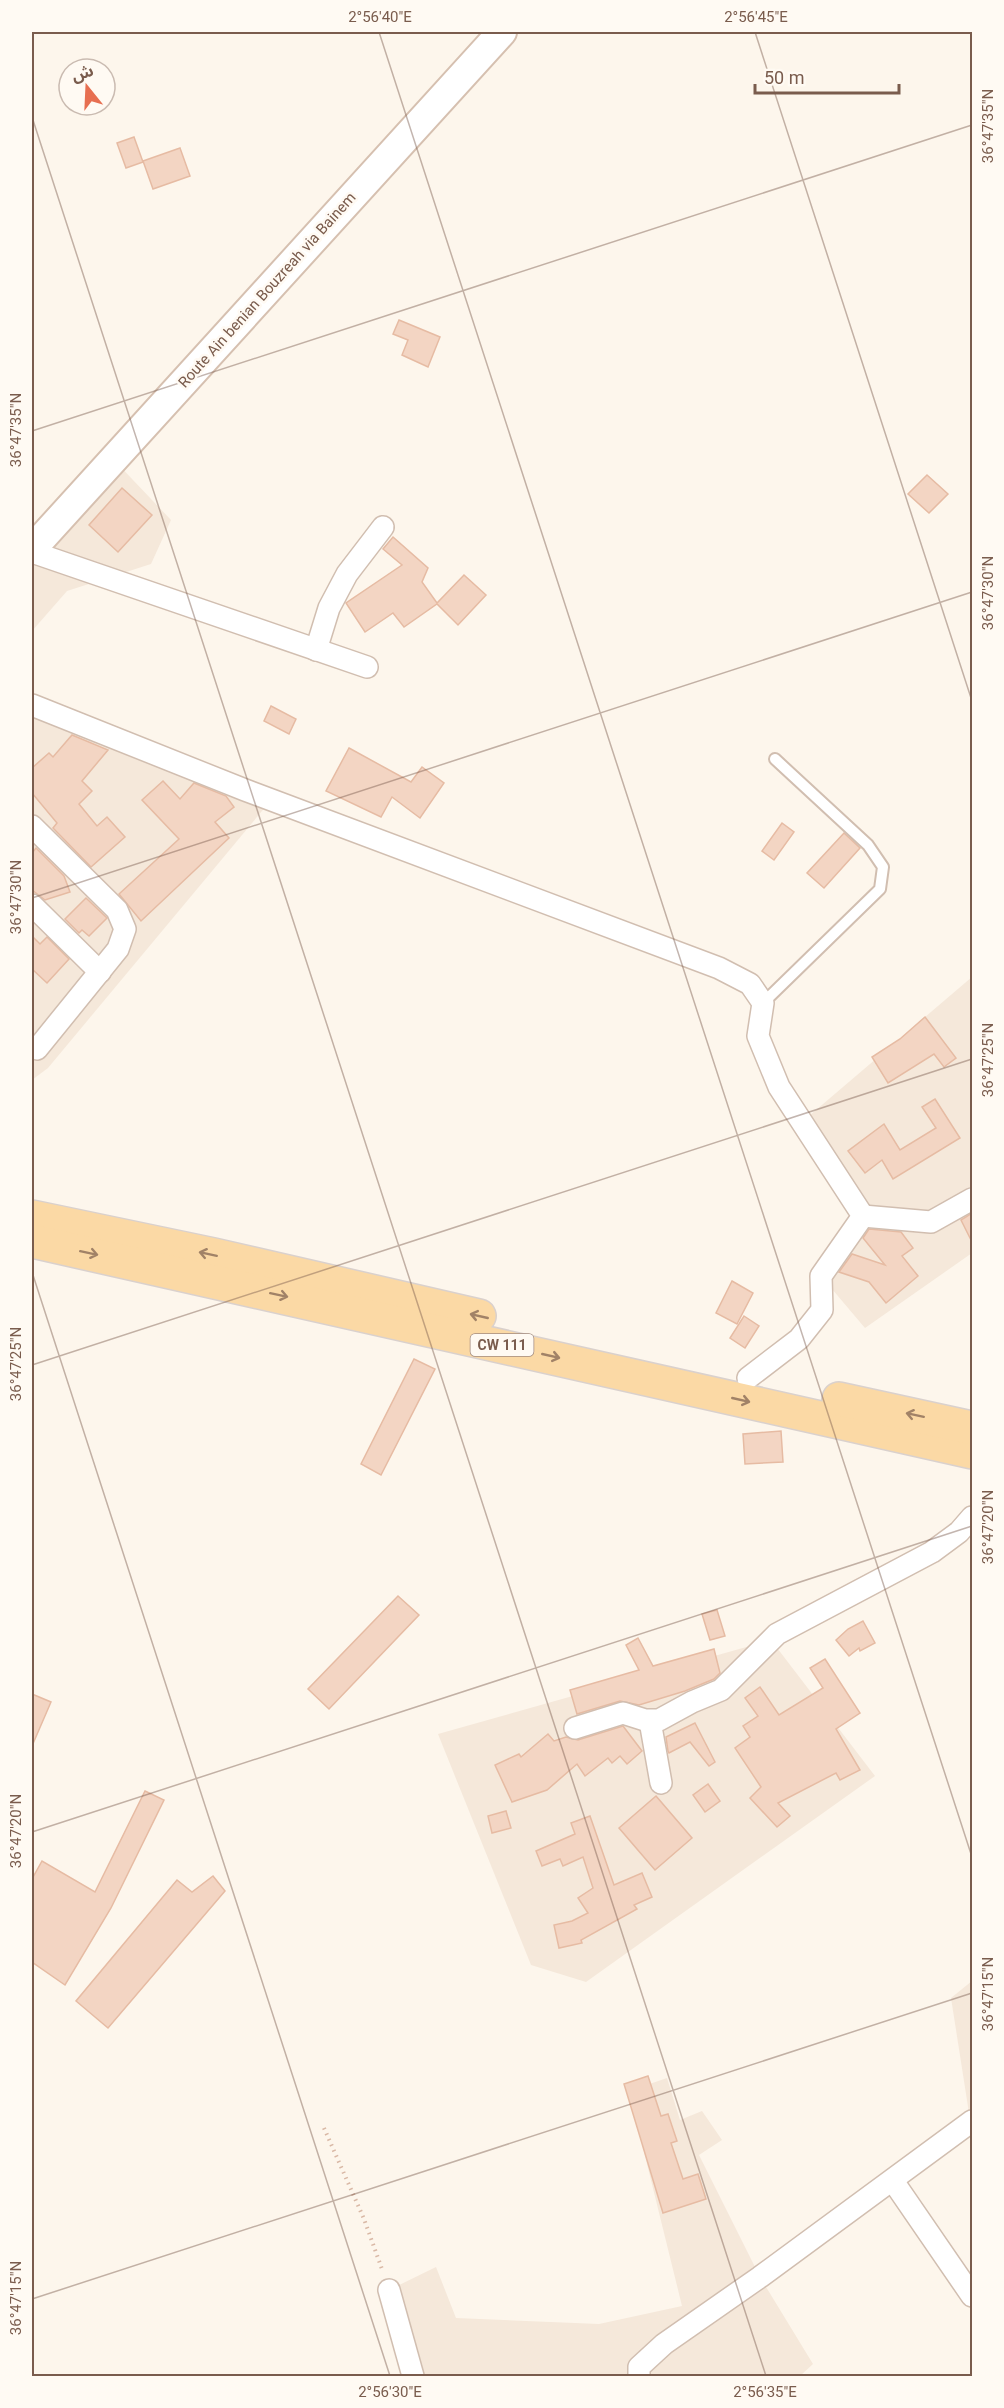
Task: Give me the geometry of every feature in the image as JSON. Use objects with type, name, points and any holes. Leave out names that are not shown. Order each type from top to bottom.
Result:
[{"type":"main road","name":"CW 111","points":[[32,1217],[214,1255],[972,1428]]},
{"type":"main road","name":"CW 111","points":[[32,1241],[972,1452]]},
{"type":"street","name":"Route Ain benian Bouzreah via Bainem","points":[[32,550],[502,32]]},
{"type":"street","points":[[316,650],[328,608],[347,574],[383,527]]},
{"type":"street","points":[[32,550],[367,667]]},
{"type":"street","points":[[32,705],[245,790],[719,968],[750,984],[763,1003],[758,1036],[779,1087],[863,1216]]},
{"type":"street","points":[[32,826],[117,910],[124,922],[122,943],[33,1049]]},
{"type":"street","points":[[32,905],[99,972]]},
{"type":"street","points":[[863,1216],[931,1222],[972,1199]]},
{"type":"street","points":[[748,1378],[799,1339],[822,1310],[821,1276],[863,1216]]},
{"type":"street","points":[[575,1728],[623,1713],[650,1721],[664,1718],[692,1702],[722,1690],[777,1634],[932,1552],[959,1532],[972,1517]]},
{"type":"street","points":[[650,1721],[661,1783]]},
{"type":"street","points":[[639,2376],[639,2367],[664,2344],[893,2181],[972,2121]]},
{"type":"street","points":[[893,2181],[972,2296]]},
{"type":"street","points":[[389,2290],[413,2376]]},
{"type":"lane","points":[[763,1003],[880,889],[883,867],[868,845],[775,759]]},
{"type":"path","points":[[324,2128],[364,2219],[389,2290]]},
{"type":"shaded area","points":[[113,459],[171,520],[151,564],[67,591],[32,631],[32,549]]},
{"type":"shaded area","points":[[32,704],[272,799],[48,1068],[32,1080]]},
{"type":"shaded area","points":[[972,977],[972,1253],[865,1328],[821,1276],[863,1216],[802,1122]]},
{"type":"shaded area","points":[[771,1640],[875,1776],[586,1982],[531,1965],[438,1734]]},
{"type":"shaded area","points":[[972,1981],[972,2111],[969,2113],[951,1998]]},
{"type":"shaded area","points":[[667,2078],[680,2120],[702,2111],[722,2140],[699,2155],[760,2277],[813,2364],[800,2376],[413,2376],[389,2290],[436,2267],[456,2318],[599,2324],[682,2306],[629,2091]]},
{"type":"building","points":[[134,137],[143,162],[126,168],[117,143]]},
{"type":"building","points":[[180,148],[190,176],[153,189],[143,161]]},
{"type":"building","points":[[399,320],[440,337],[428,367],[402,355],[408,340],[393,334]]},
{"type":"building","points":[[927,475],[948,494],[929,513],[908,494]]},
{"type":"building","points":[[122,488],[152,515],[118,552],[89,525]]},
{"type":"building","points":[[393,537],[428,568],[422,582],[437,603],[464,575],[486,595],[458,625],[437,604],[404,627],[393,613],[365,632],[346,603],[402,565],[383,549]]},
{"type":"building","points":[[271,706],[296,719],[289,734],[264,721]]},
{"type":"building","points":[[72,735],[108,750],[82,781],[92,791],[79,804],[97,826],[107,817],[125,837],[91,867],[53,828],[57,823],[32,793],[32,768],[49,753],[53,757]]},
{"type":"building","points":[[349,748],[411,782],[422,767],[444,783],[420,818],[392,797],[381,817],[326,791]]},
{"type":"building","points":[[163,781],[180,799],[194,783],[226,796],[234,807],[215,822],[229,838],[141,921],[119,894],[179,839],[142,800]]},
{"type":"building","points":[[782,823],[794,832],[774,860],[762,851]]},
{"type":"building","points":[[844,833],[860,848],[824,888],[807,873]]},
{"type":"building","points":[[36,848],[64,876],[70,892],[45,900],[32,890],[32,853]]},
{"type":"building","points":[[86,898],[107,918],[89,936],[82,930],[79,933],[65,919]]},
{"type":"building","points":[[32,936],[40,944],[47,937],[69,959],[47,983],[32,969]]},
{"type":"building","points":[[925,1017],[956,1058],[944,1067],[934,1054],[888,1083],[872,1057],[900,1039]]},
{"type":"building","points":[[935,1099],[960,1138],[893,1179],[882,1160],[865,1173],[848,1151],[884,1124],[900,1150],[936,1128],[922,1107]]},
{"type":"building","points":[[972,1213],[972,1242],[961,1220]]},
{"type":"building","points":[[869,1229],[901,1232],[913,1248],[902,1256],[918,1276],[886,1303],[869,1282],[839,1272],[852,1254],[885,1265],[863,1238]]},
{"type":"building","points":[[732,1281],[753,1293],[737,1324],[716,1313]]},
{"type":"building","points":[[744,1316],[759,1326],[745,1348],[730,1338]]},
{"type":"building","points":[[414,1359],[435,1369],[381,1475],[361,1464]]},
{"type":"building","points":[[781,1431],[783,1462],[745,1464],[743,1434]]},
{"type":"building","points":[[398,1596],[419,1615],[329,1709],[308,1689]]},
{"type":"building","points":[[717,1610],[725,1636],[710,1640],[702,1614]]},
{"type":"building","points":[[863,1621],[875,1643],[860,1651],[859,1648],[849,1656],[836,1640],[848,1629]]},
{"type":"building","points":[[638,1638],[653,1666],[714,1649],[720,1673],[714,1679],[685,1691],[639,1705],[620,1701],[577,1714],[570,1690],[639,1670],[626,1645]]},
{"type":"building","points":[[825,1659],[860,1713],[836,1729],[860,1770],[840,1780],[836,1773],[778,1803],[790,1816],[777,1827],[750,1798],[761,1787],[735,1748],[750,1737],[743,1726],[758,1716],[745,1698],[760,1687],[779,1715],[823,1688],[810,1668]]},
{"type":"building","points":[[32,1694],[51,1702],[32,1746]]},
{"type":"building","points":[[695,1723],[715,1762],[709,1766],[690,1742],[669,1753],[668,1751],[666,1737]]},
{"type":"building","points":[[623,1726],[642,1751],[627,1764],[620,1756],[612,1763],[608,1758],[585,1776],[577,1764],[547,1790],[512,1802],[495,1765],[519,1754],[521,1757],[548,1734],[554,1741],[566,1737],[578,1740]]},
{"type":"building","points":[[708,1784],[720,1801],[705,1812],[693,1795]]},
{"type":"building","points":[[145,1791],[164,1800],[111,1908],[65,1985],[32,1962],[32,1879],[42,1861],[95,1892]]},
{"type":"building","points":[[656,1796],[692,1838],[655,1870],[619,1828]]},
{"type":"building","points":[[506,1811],[511,1828],[492,1833],[488,1816]]},
{"type":"building","points":[[590,1816],[614,1885],[642,1873],[652,1897],[634,1905],[637,1909],[581,1940],[582,1943],[559,1948],[554,1925],[572,1921],[588,1913],[578,1898],[593,1888],[583,1857],[563,1866],[560,1859],[542,1866],[536,1851],[575,1834],[571,1823]]},
{"type":"building","points":[[213,1876],[225,1891],[108,2028],[76,2001],[177,1880],[192,1892]]},
{"type":"building","points":[[648,2076],[661,2116],[668,2114],[677,2141],[671,2143],[683,2179],[698,2174],[706,2199],[663,2213],[624,2084]]}]
